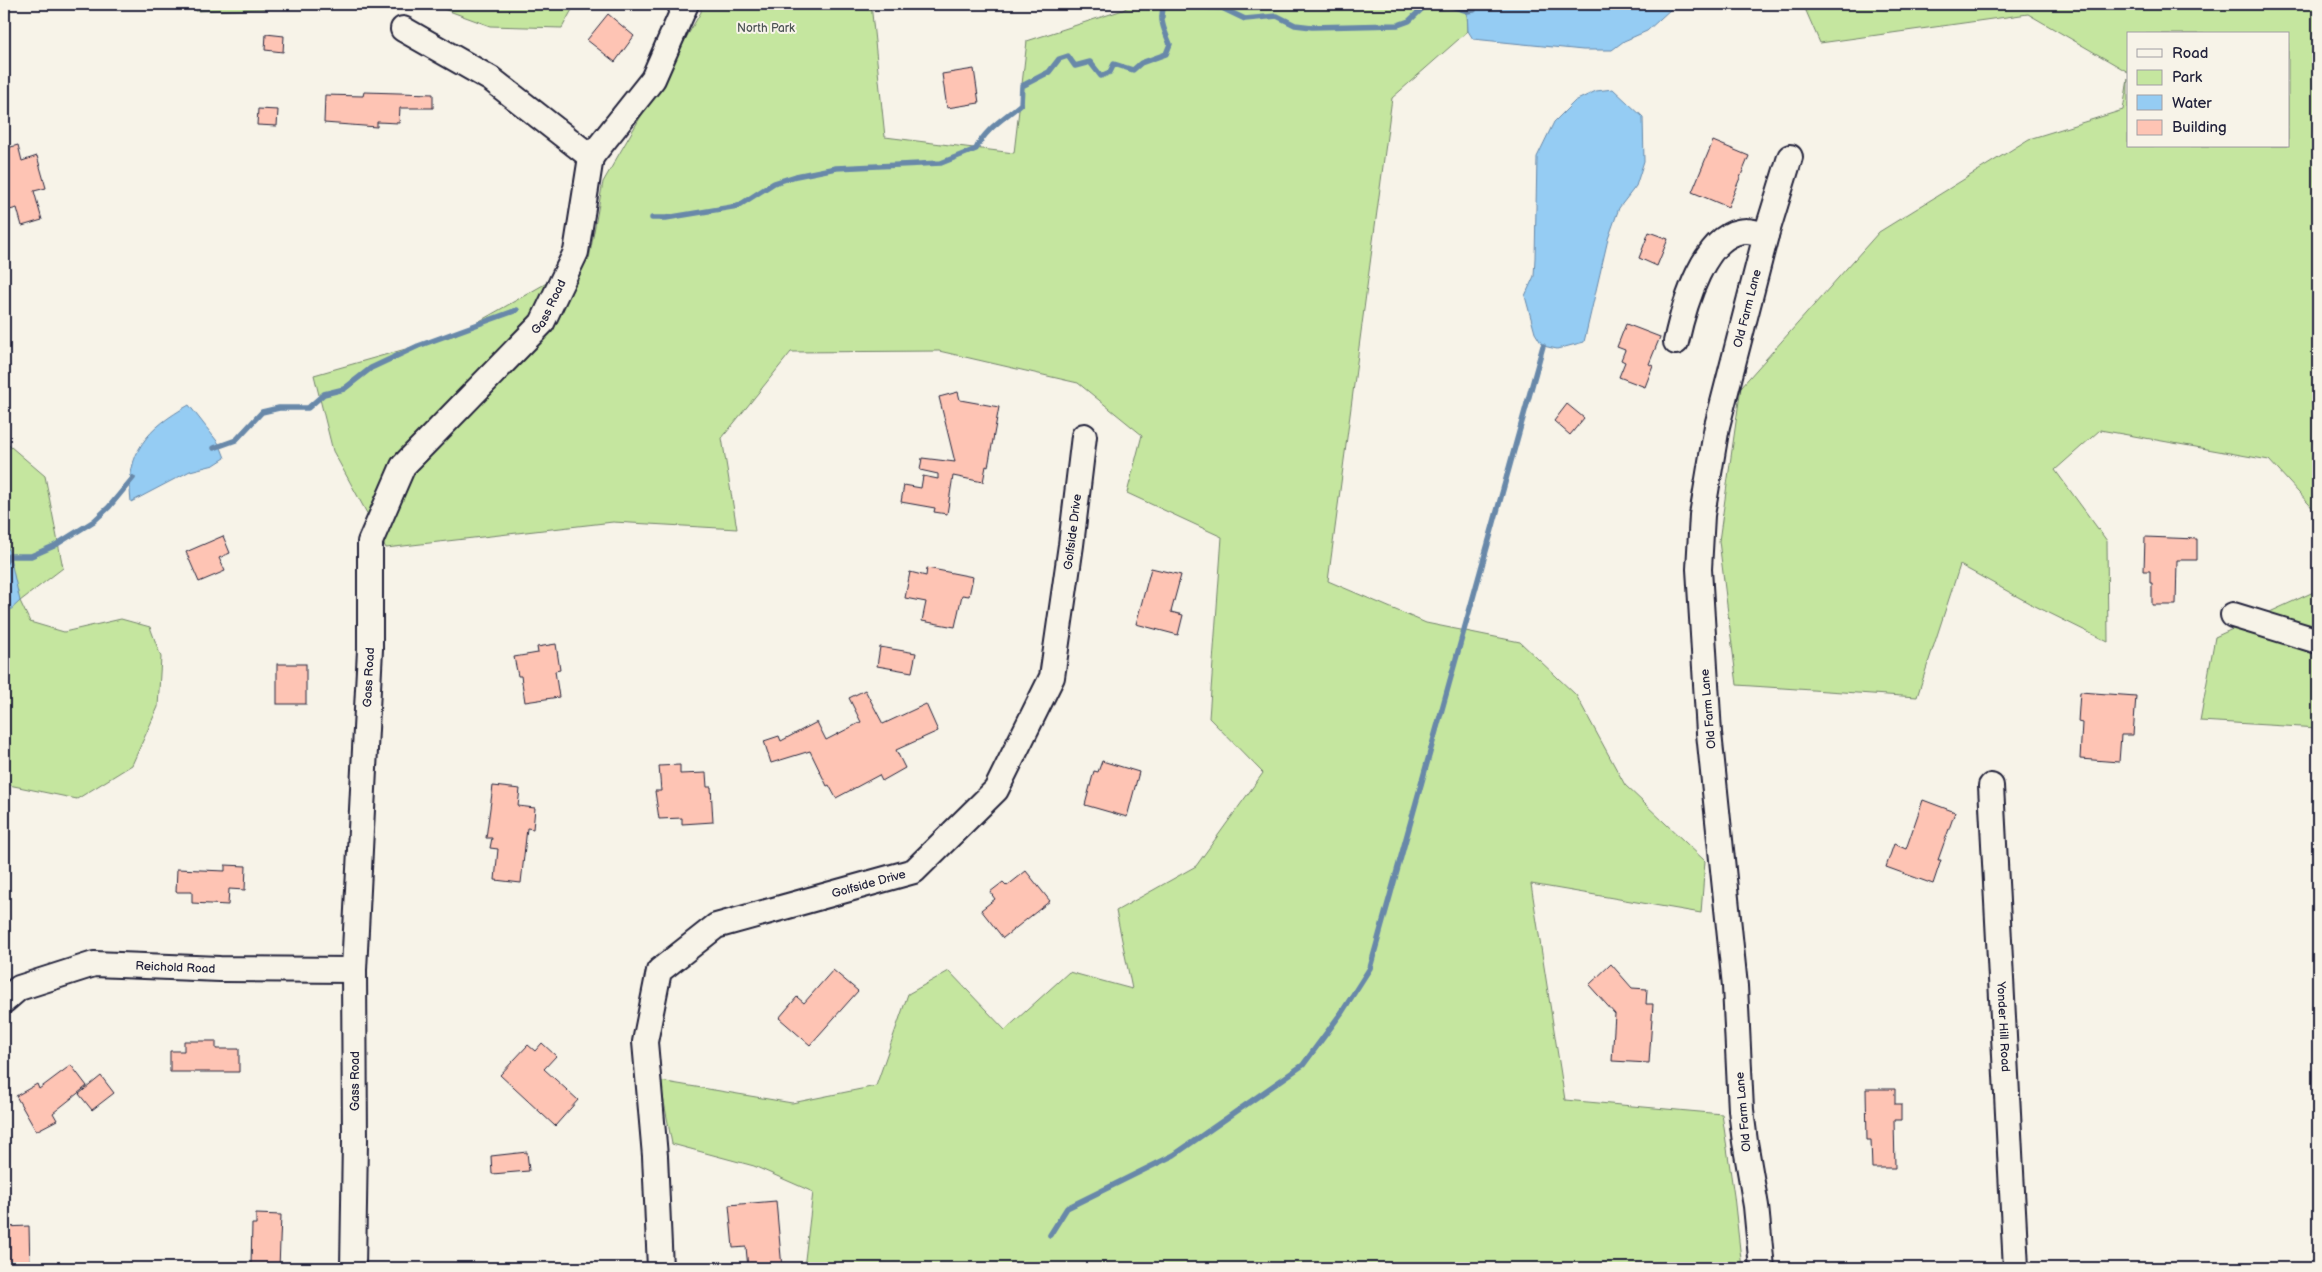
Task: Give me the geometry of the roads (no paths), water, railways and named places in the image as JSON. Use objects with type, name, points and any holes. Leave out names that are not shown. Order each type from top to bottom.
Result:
[{"type":"street","name":"Gass Road","points":[[353,1268],[355,1140],[354,970],[370,649],[370,542],[403,466],[542,323],[576,252],[591,157],[653,79],[686,4]]},
{"type":"street","points":[[403,29],[491,79],[591,157]]},
{"type":"street","name":"Old Farm Lane","points":[[1762,1268],[1756,1206],[1741,1110],[1735,986],[1709,733],[1699,568],[1702,515],[1717,426],[1766,235],[1790,158]]},
{"type":"street","points":[[1676,342],[1695,277],[1714,249],[1731,235],[1746,231],[1766,235]]},
{"type":"street","name":"Golfside Drive","points":[[660,1268],[655,1156],[644,1042],[659,971],[716,926],[914,871],[996,790],[1052,677],[1084,436]]},
{"type":"street","points":[[2233,615],[2318,641]]},
{"type":"street","name":"Yonder Hill Road","points":[[1991,786],[2016,1268]]},
{"type":"street","name":"Reichold Road","points":[[4,1001],[19,988],[94,964],[220,969],[354,970]]},
{"type":"water","points":[[1473,4],[1673,4],[1672,8],[1647,31],[1624,41],[1612,50],[1583,50],[1473,39],[1468,31],[1467,11]]},
{"type":"water","points":[[1613,89],[1643,117],[1644,161],[1636,186],[1619,208],[1608,239],[1584,342],[1557,349],[1543,346],[1535,333],[1525,296],[1534,276],[1537,157],[1554,122],[1575,101],[1596,91]]},
{"type":"water","points":[[189,405],[220,445],[225,458],[214,465],[190,471],[131,502],[130,484],[132,469],[142,443],[162,423]]},
{"type":"water","points":[[4,531],[20,601],[4,616]]},
{"type":"waterway","points":[[652,218],[666,218],[738,206],[774,183],[796,176],[836,168],[941,163],[976,149],[990,130],[1021,104],[1022,86],[1049,72],[1059,59],[1068,56],[1075,66],[1090,62],[1101,76],[1110,72],[1114,64],[1133,70],[1141,63],[1166,54],[1170,44],[1162,19],[1165,4]]},
{"type":"waterway","points":[[1191,4],[1199,7],[1222,8],[1245,19],[1277,16],[1295,25],[1312,27],[1398,25],[1409,21],[1427,4]]},
{"type":"waterway","points":[[1445,4],[1467,11],[1474,10]]},
{"type":"waterway","points":[[214,448],[236,440],[262,412],[279,408],[308,408],[324,394],[344,389],[371,368],[418,346],[517,310]]},
{"type":"waterway","points":[[1050,1235],[1067,1208],[1174,1155],[1303,1065],[1342,1012],[1370,968],[1543,346]]},
{"type":"waterway","points":[[4,564],[9,556],[31,556],[54,546],[94,521],[109,507],[133,478]]},
{"type":"park label","name":"North Park","points":[[766,28]]}]
